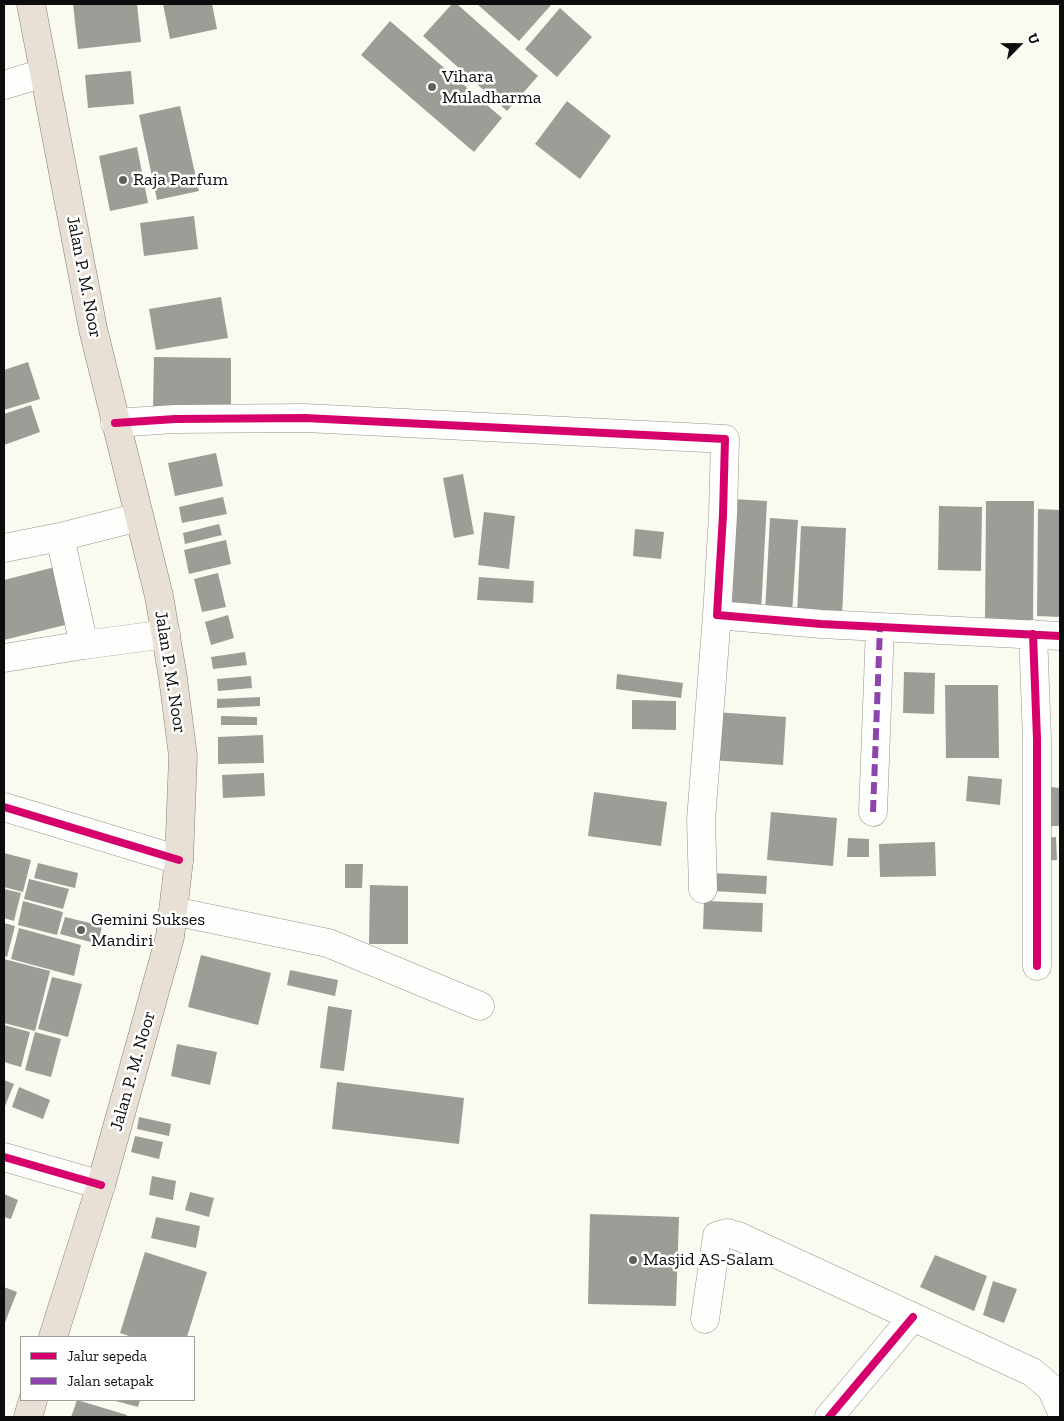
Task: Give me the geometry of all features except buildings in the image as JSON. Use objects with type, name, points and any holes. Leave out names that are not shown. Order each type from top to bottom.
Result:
[{"type":"highway","name":"Jalan P. M. Noor","points":[[31,4],[93,329],[138,518],[159,596],[174,678],[182,756],[179,860],[170,937],[101,1185],[53,1336]]},
{"type":"highway","points":[[28,1417],[33,1401]]},
{"type":"street","points":[[4,85],[44,73]]},
{"type":"street","points":[[115,423],[175,419],[305,418],[725,439],[717,615],[701,820],[703,889]]},
{"type":"street","points":[[4,548],[60,538],[138,518]]},
{"type":"street","points":[[60,538],[84,645]]},
{"type":"street","points":[[717,615],[880,627],[1060,636]]},
{"type":"street","points":[[873,812],[880,627]]},
{"type":"street","points":[[4,658],[166,634]]},
{"type":"street","points":[[1034,634],[1037,749],[1038,966]]},
{"type":"street","points":[[4,807],[179,860]]},
{"type":"street","points":[[173,911],[328,943],[480,1006]]},
{"type":"street","points":[[4,1156],[101,1185]]},
{"type":"street","points":[[705,1319],[717,1236],[727,1233],[738,1236],[1032,1372],[1051,1388],[1060,1408]]},
{"type":"street","points":[[829,1417],[913,1317]]},
{"type":"marked path","points":[[873,812],[880,627]]},
{"type":"cycle path","points":[[115,423],[175,419],[305,418],[725,439],[717,615],[821,624],[1060,636]]},
{"type":"cycle path","points":[[1033,634],[1037,739],[1037,966]]},
{"type":"cycle path","points":[[4,807],[179,860]]},
{"type":"cycle path","points":[[4,1157],[101,1185]]},
{"type":"cycle path","points":[[829,1417],[913,1317]]},
{"type":"place","name":"Vihara Muladharma","points":[[432,87]]},
{"type":"place","name":"Raja Parfum","points":[[123,180]]},
{"type":"place","name":"Gemini Sukses Mandiri","points":[[81,930]]},
{"type":"place","name":"Masjid AS-Salam","points":[[633,1260]]}]
